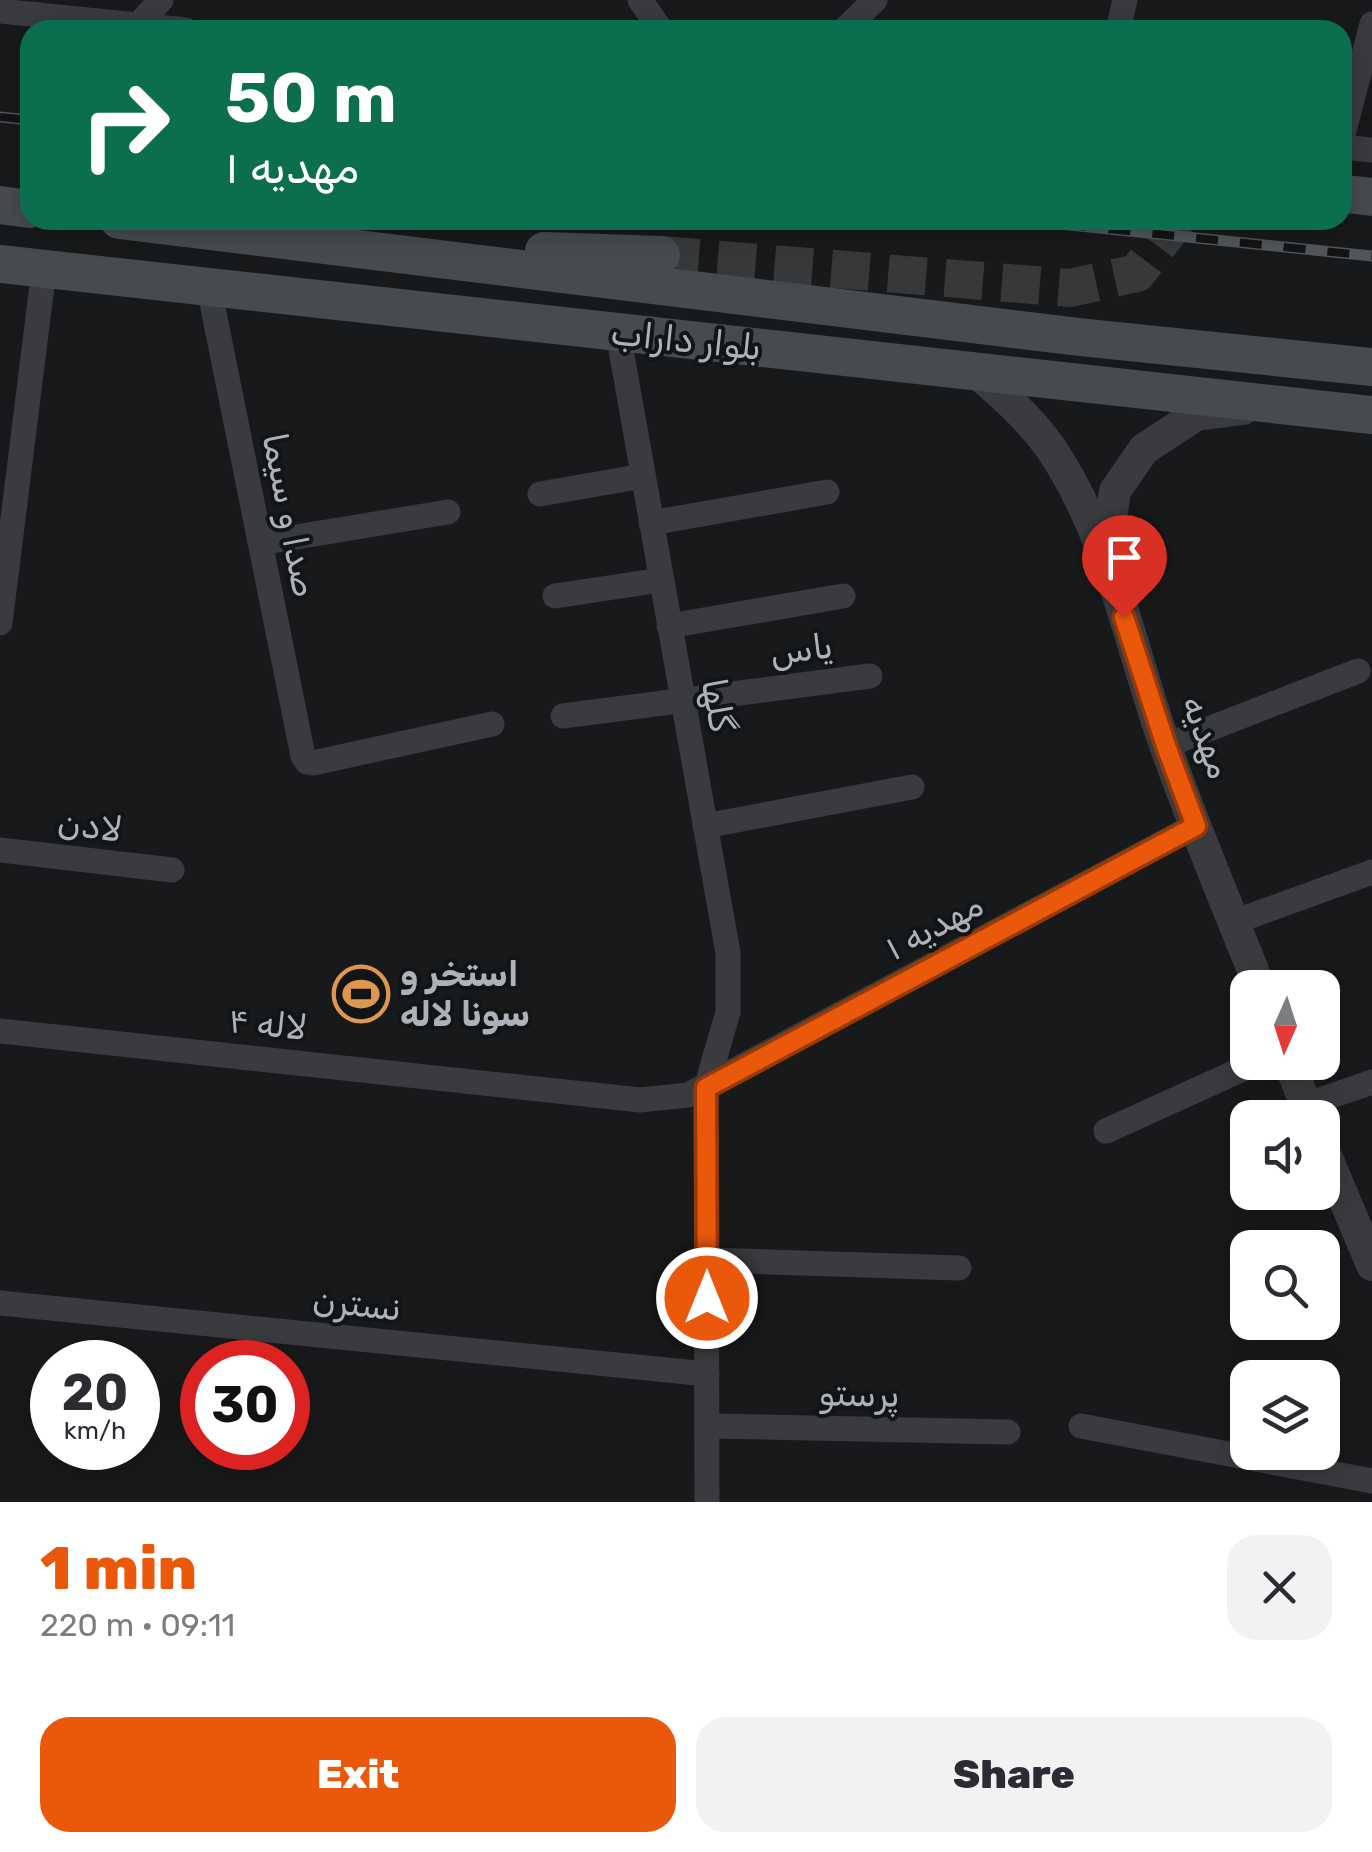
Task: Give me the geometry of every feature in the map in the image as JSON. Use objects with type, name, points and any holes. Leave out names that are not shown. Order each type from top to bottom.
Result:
[{"type":"main road","points":[[122,277],[125,230]]},
{"type":"main road","name":"بلوار داراب","points":[[196,230],[1078,338],[1372,367]]},
{"type":"main road","points":[[387,254],[508,249],[661,255]]},
{"type":"main road","name":"بلوار داراب","points":[[0,264],[1372,415]]},
{"type":"street","points":[[143,20],[161,0]]},
{"type":"street","points":[[855,20],[876,0]]},
{"type":"street","points":[[0,11],[89,20]]},
{"type":"street","points":[[1352,100],[1372,24]]},
{"type":"street","points":[[0,623],[7,505],[44,270]]},
{"type":"street","name":"صدا و سیما","points":[[210,288],[303,756],[313,763],[492,724]]},
{"type":"street","name":"گلها","points":[[618,333],[728,953],[728,1012],[706,1088],[708,1502]]},
{"type":"street","name":"مهدیه","points":[[975,371],[1016,406],[1049,446],[1084,506],[1166,746],[1253,970]]},
{"type":"street","points":[[1114,585],[1108,538],[1115,491],[1144,449],[1196,416],[1285,405]]},
{"type":"street","points":[[540,494],[643,476]]},
{"type":"street","points":[[651,523],[827,492]]},
{"type":"street","points":[[260,543],[448,512]]},
{"type":"street","points":[[555,596],[661,580]]},
{"type":"street","points":[[669,626],[843,596]]},
{"type":"street","points":[[1166,746],[1358,672]]},
{"type":"street","name":"یاس","points":[[563,716],[870,676]]},
{"type":"street","points":[[705,826],[912,787]]},
{"type":"street","name":"مهدیه ۱","points":[[706,1088],[1196,826]]},
{"type":"street","name":"لادن","points":[[0,850],[172,870]]},
{"type":"street","points":[[1234,922],[1372,872]]},
{"type":"street","name":"لاله ۴","points":[[0,1030],[640,1100],[688,1095],[706,1088]]},
{"type":"street","points":[[1106,1131],[1230,1075]]},
{"type":"street","points":[[1332,1100],[1372,1082]]},
{"type":"street","points":[[1340,1189],[1372,1265]]},
{"type":"street","points":[[706,1260],[959,1268]]},
{"type":"street","name":"نسترن","points":[[0,1303],[708,1374]]},
{"type":"street","name":"پرستو","points":[[710,1426],[1008,1432]]},
{"type":"street","points":[[1082,1426],[1372,1481]]},
{"type":"tunnel","points":[[661,255],[1070,288],[1137,273],[1169,230]]},
{"type":"railway","points":[[0,117],[20,119]]},
{"type":"railway","points":[[1118,230],[1372,256]]},
{"type":"place","name":"استخر و سونا لاله","points":[[361,994]]},
{"type":"route","points":[[707,1298],[706,1088],[1196,826],[1124,617]]}]
